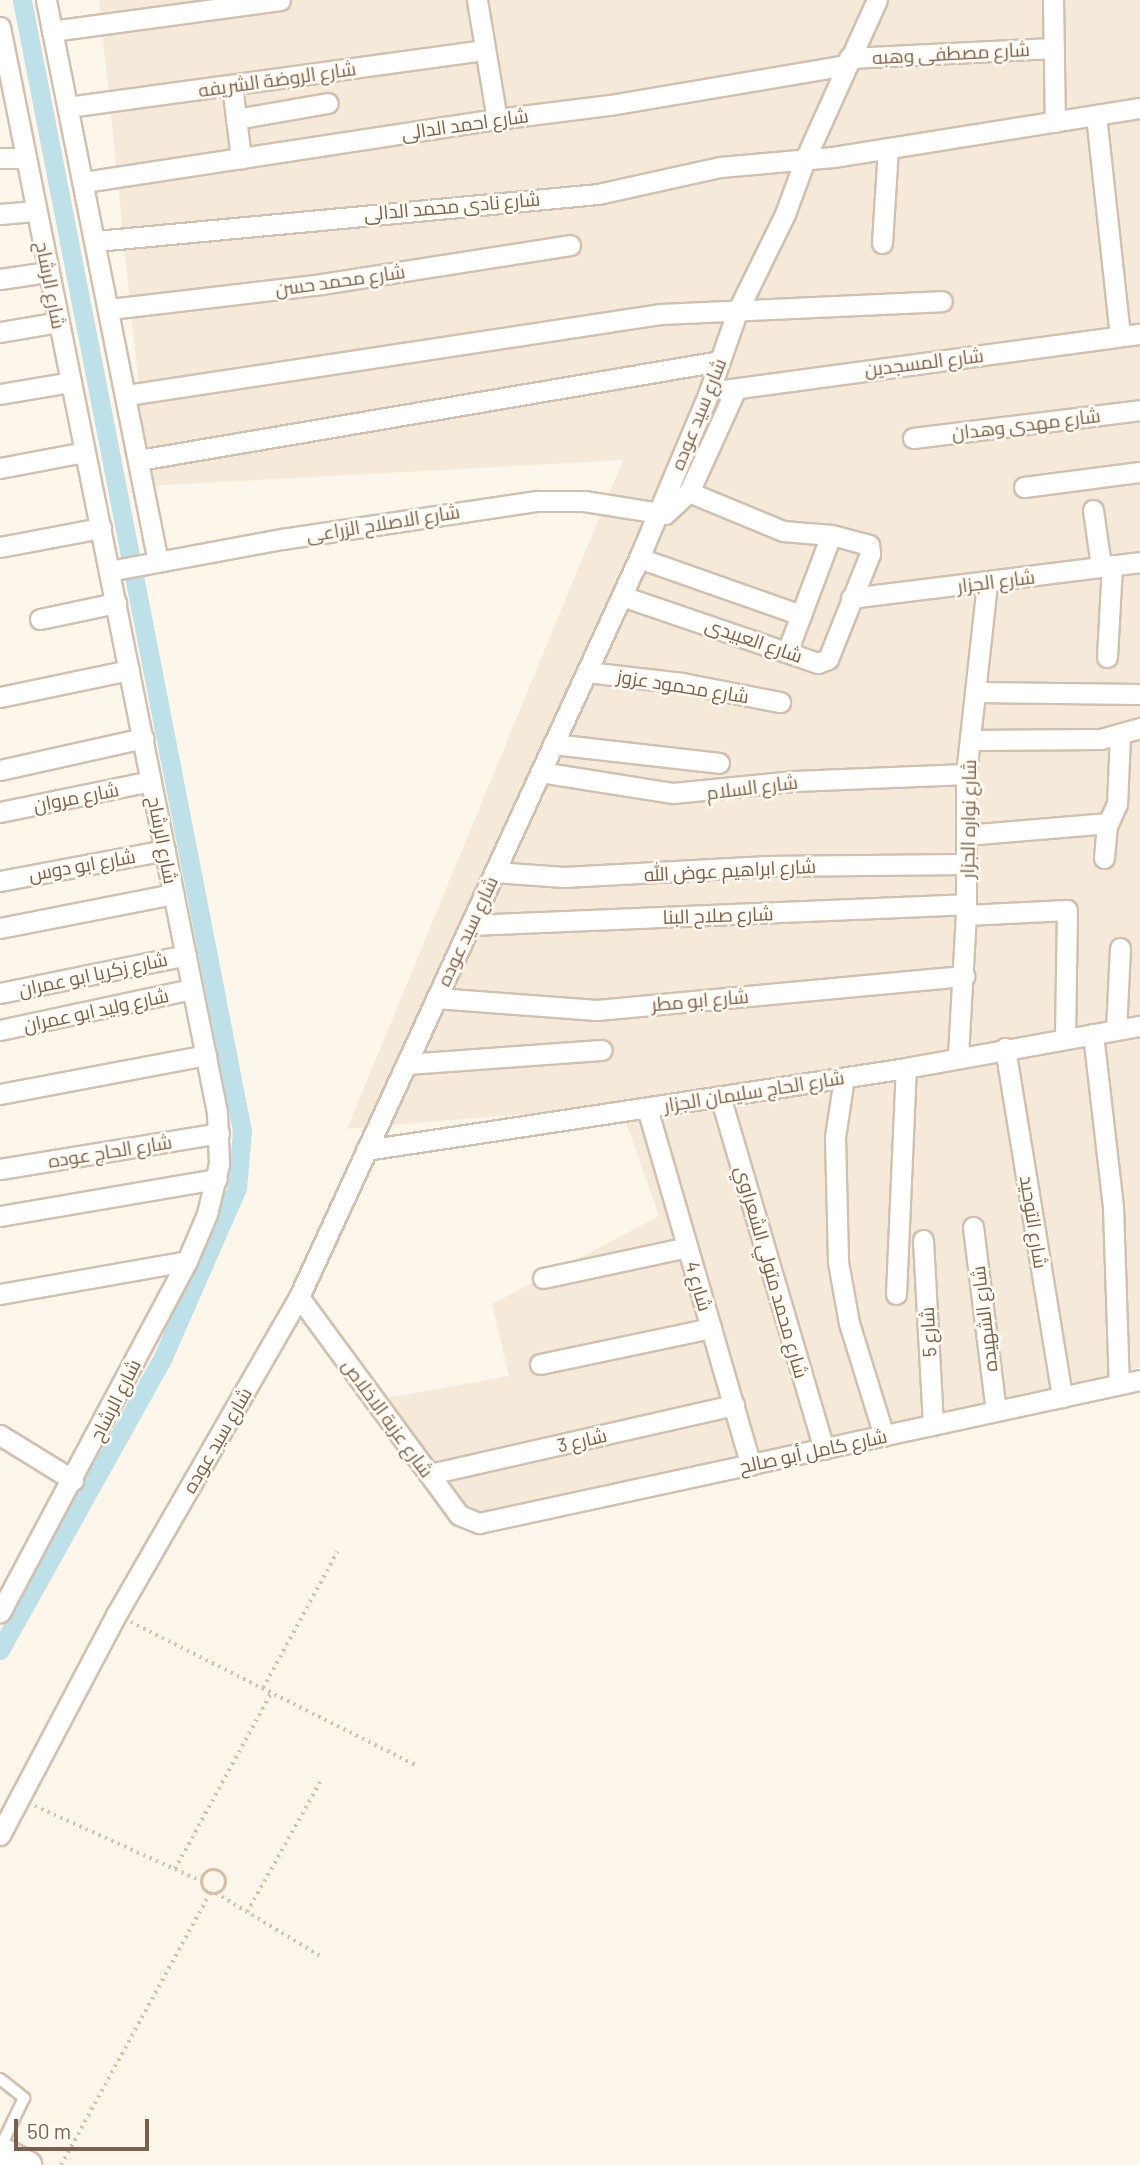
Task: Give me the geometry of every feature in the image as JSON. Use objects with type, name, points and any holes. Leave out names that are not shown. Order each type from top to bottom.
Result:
[{"type":"main road","points":[[0,2149],[28,2165]]},
{"type":"street","points":[[46,0],[110,309],[158,562]]},
{"type":"street","points":[[52,31],[280,0]]},
{"type":"street","points":[[477,0],[496,118]]},
{"type":"street","name":"شارع سيد عوده","points":[[0,1835],[116,1615],[299,1297],[639,558],[709,393],[737,312],[785,214],[806,157],[877,0]]},
{"type":"street","points":[[1053,0],[1055,122]]},
{"type":"street","name":"شارع الرشاح","points":[[0,27],[206,1055],[219,1133],[216,1179],[187,1261],[74,1480],[0,1612]]},
{"type":"street","name":"شارع مصطفى وهبه","points":[[847,62],[1054,48]]},
{"type":"street","name":"شارع الروضة الشريفه","points":[[68,107],[485,50]]},
{"type":"street","name":"شارع احمد الدالى","points":[[83,182],[496,118],[610,106],[847,62]]},
{"type":"street","points":[[232,85],[241,158]]},
{"type":"street","points":[[236,119],[328,103]]},
{"type":"street","name":"شارع نادى محمد الدالى","points":[[96,241],[598,194],[720,167],[888,148],[1140,108]]},
{"type":"street","points":[[1096,115],[1120,336]]},
{"type":"street","points":[[882,243],[888,148]]},
{"type":"street","points":[[0,158],[26,158]]},
{"type":"street","points":[[0,214],[36,211]]},
{"type":"street","name":"شارع محمد حسن","points":[[110,309],[322,284],[570,245]]},
{"type":"street","points":[[0,279],[48,272]]},
{"type":"street","points":[[127,396],[660,314],[942,301]]},
{"type":"street","points":[[0,332],[59,323]]},
{"type":"street","name":"شارع المسجدين","points":[[709,393],[1140,334]]},
{"type":"street","points":[[139,460],[720,361]]},
{"type":"street","points":[[0,394],[71,382]]},
{"type":"street","points":[[657,516],[673,510],[689,492],[736,389]]},
{"type":"street","name":"شارع مهدى وهدان","points":[[913,439],[1140,410]]},
{"type":"street","points":[[0,468],[85,452]]},
{"type":"street","points":[[1024,486],[1140,472]]},
{"type":"street","name":"شارع العبيدى","points":[[622,596],[787,652],[826,661],[871,548],[831,535],[776,528],[689,492]]},
{"type":"street","name":"شارع الاصلاح الزراعى","points":[[109,572],[537,501],[595,502],[657,516]]},
{"type":"street","points":[[1093,510],[1106,566],[1107,657]]},
{"type":"street","points":[[0,547],[101,528]]},
{"type":"street","points":[[787,652],[831,535]]},
{"type":"street","points":[[639,558],[801,615]]},
{"type":"street","name":"شارع الجزار","points":[[851,598],[1140,562]]},
{"type":"street","name":"شارع نواره الجزار","points":[[958,1056],[966,909],[966,774],[987,583]]},
{"type":"street","points":[[40,619],[116,603]]},
{"type":"street","points":[[0,697],[129,670]]},
{"type":"street","name":"شارع محمود عزوز","points":[[587,672],[682,683],[780,702]]},
{"type":"street","points":[[975,692],[1140,694]]},
{"type":"street","points":[[970,740],[1120,736],[1140,728]]},
{"type":"street","points":[[1104,859],[1108,822],[1117,804],[1120,736]]},
{"type":"street","points":[[0,770],[143,738]]},
{"type":"street","points":[[554,744],[719,763]]},
{"type":"street","name":"شارع السلام","points":[[540,772],[673,793],[794,781],[966,774]]},
{"type":"street","name":"شارع مروان","points":[[0,812],[151,781]]},
{"type":"street","points":[[966,835],[1108,822]]},
{"type":"street","name":"شارع ابو دوس","points":[[0,881],[165,850]]},
{"type":"street","name":"شارع ابراهيم عوض الله","points":[[494,872],[564,877],[764,866],[966,863]]},
{"type":"street","points":[[0,928],[174,894]]},
{"type":"street","name":"شارع صلاح البنا","points":[[470,925],[966,909],[1067,910],[1065,1038]]},
{"type":"street","points":[[1116,1030],[1120,948]]},
{"type":"street","name":"شارع زكريا ابو عمران","points":[[0,993],[186,955]]},
{"type":"street","name":"شارع ابو مطر","points":[[436,998],[597,1010],[964,976]]},
{"type":"street","name":"شارع وليد ابو عمران","points":[[0,1030],[192,989]]},
{"type":"street","name":"شارع الحاج سليمان الجزار","points":[[366,1150],[906,1068],[958,1056],[1140,1026]]},
{"type":"street","points":[[1093,1034],[1113,1207],[1119,1384]]},
{"type":"street","name":"شارع التوحيد","points":[[1006,1048],[1062,1397]]},
{"type":"street","points":[[406,1064],[602,1050]]},
{"type":"street","points":[[0,1094],[206,1055]]},
{"type":"street","points":[[895,1294],[906,1068]]},
{"type":"street","points":[[844,1077],[835,1137],[838,1262],[849,1323],[884,1436]]},
{"type":"street","name":"شارع محمد متولي الشعراوي","points":[[720,1096],[824,1448]]},
{"type":"street","name":"شارع 4","points":[[647,1108],[751,1465]]},
{"type":"street","name":"شارع الحاج عوده","points":[[0,1169],[219,1133]]},
{"type":"street","points":[[0,1216],[216,1179]]},
{"type":"street","name":"شارع الشهيده","points":[[973,1227],[996,1411]]},
{"type":"street","name":"شارع 5","points":[[923,1240],[933,1425]]},
{"type":"street","points":[[543,1278],[687,1247]]},
{"type":"street","points":[[0,1294],[187,1261]]},
{"type":"street","name":"شارع عزبة الاخلاص","points":[[299,1297],[459,1515],[472,1522],[486,1522]]},
{"type":"street","points":[[540,1364],[711,1328]]},
{"type":"street","name":"شارع كامل أبو صالح","points":[[486,1522],[1140,1380]]},
{"type":"street","name":"شارع 3","points":[[429,1474],[734,1405]]},
{"type":"street","points":[[0,1435],[74,1480]]},
{"type":"lane","points":[[0,2080],[20,2090],[24,2098],[0,2149]]},
{"type":"path","points":[[263,1688],[337,1552]]},
{"type":"path","points":[[116,1615],[416,1766]]},
{"type":"path","points":[[175,1869],[271,1692]]},
{"type":"path","points":[[247,1912],[320,1782]]},
{"type":"path","points":[[19,1799],[203,1882],[210,1893],[216,1894],[322,1957]]},
{"type":"path","points":[[203,1882],[210,1871],[222,1873],[226,1885],[216,1894]]},
{"type":"path","points":[[61,2165],[210,1893]]},
{"type":"shaded area","points":[[99,0],[1140,0],[1140,1367],[472,1535],[386,1398],[509,1376],[492,1304],[659,1216],[620,1106],[347,1129],[623,460],[149,486]]},
{"type":"waterway","points":[[0,1650],[163,1357],[237,1188],[242,1131],[22,0]]}]
